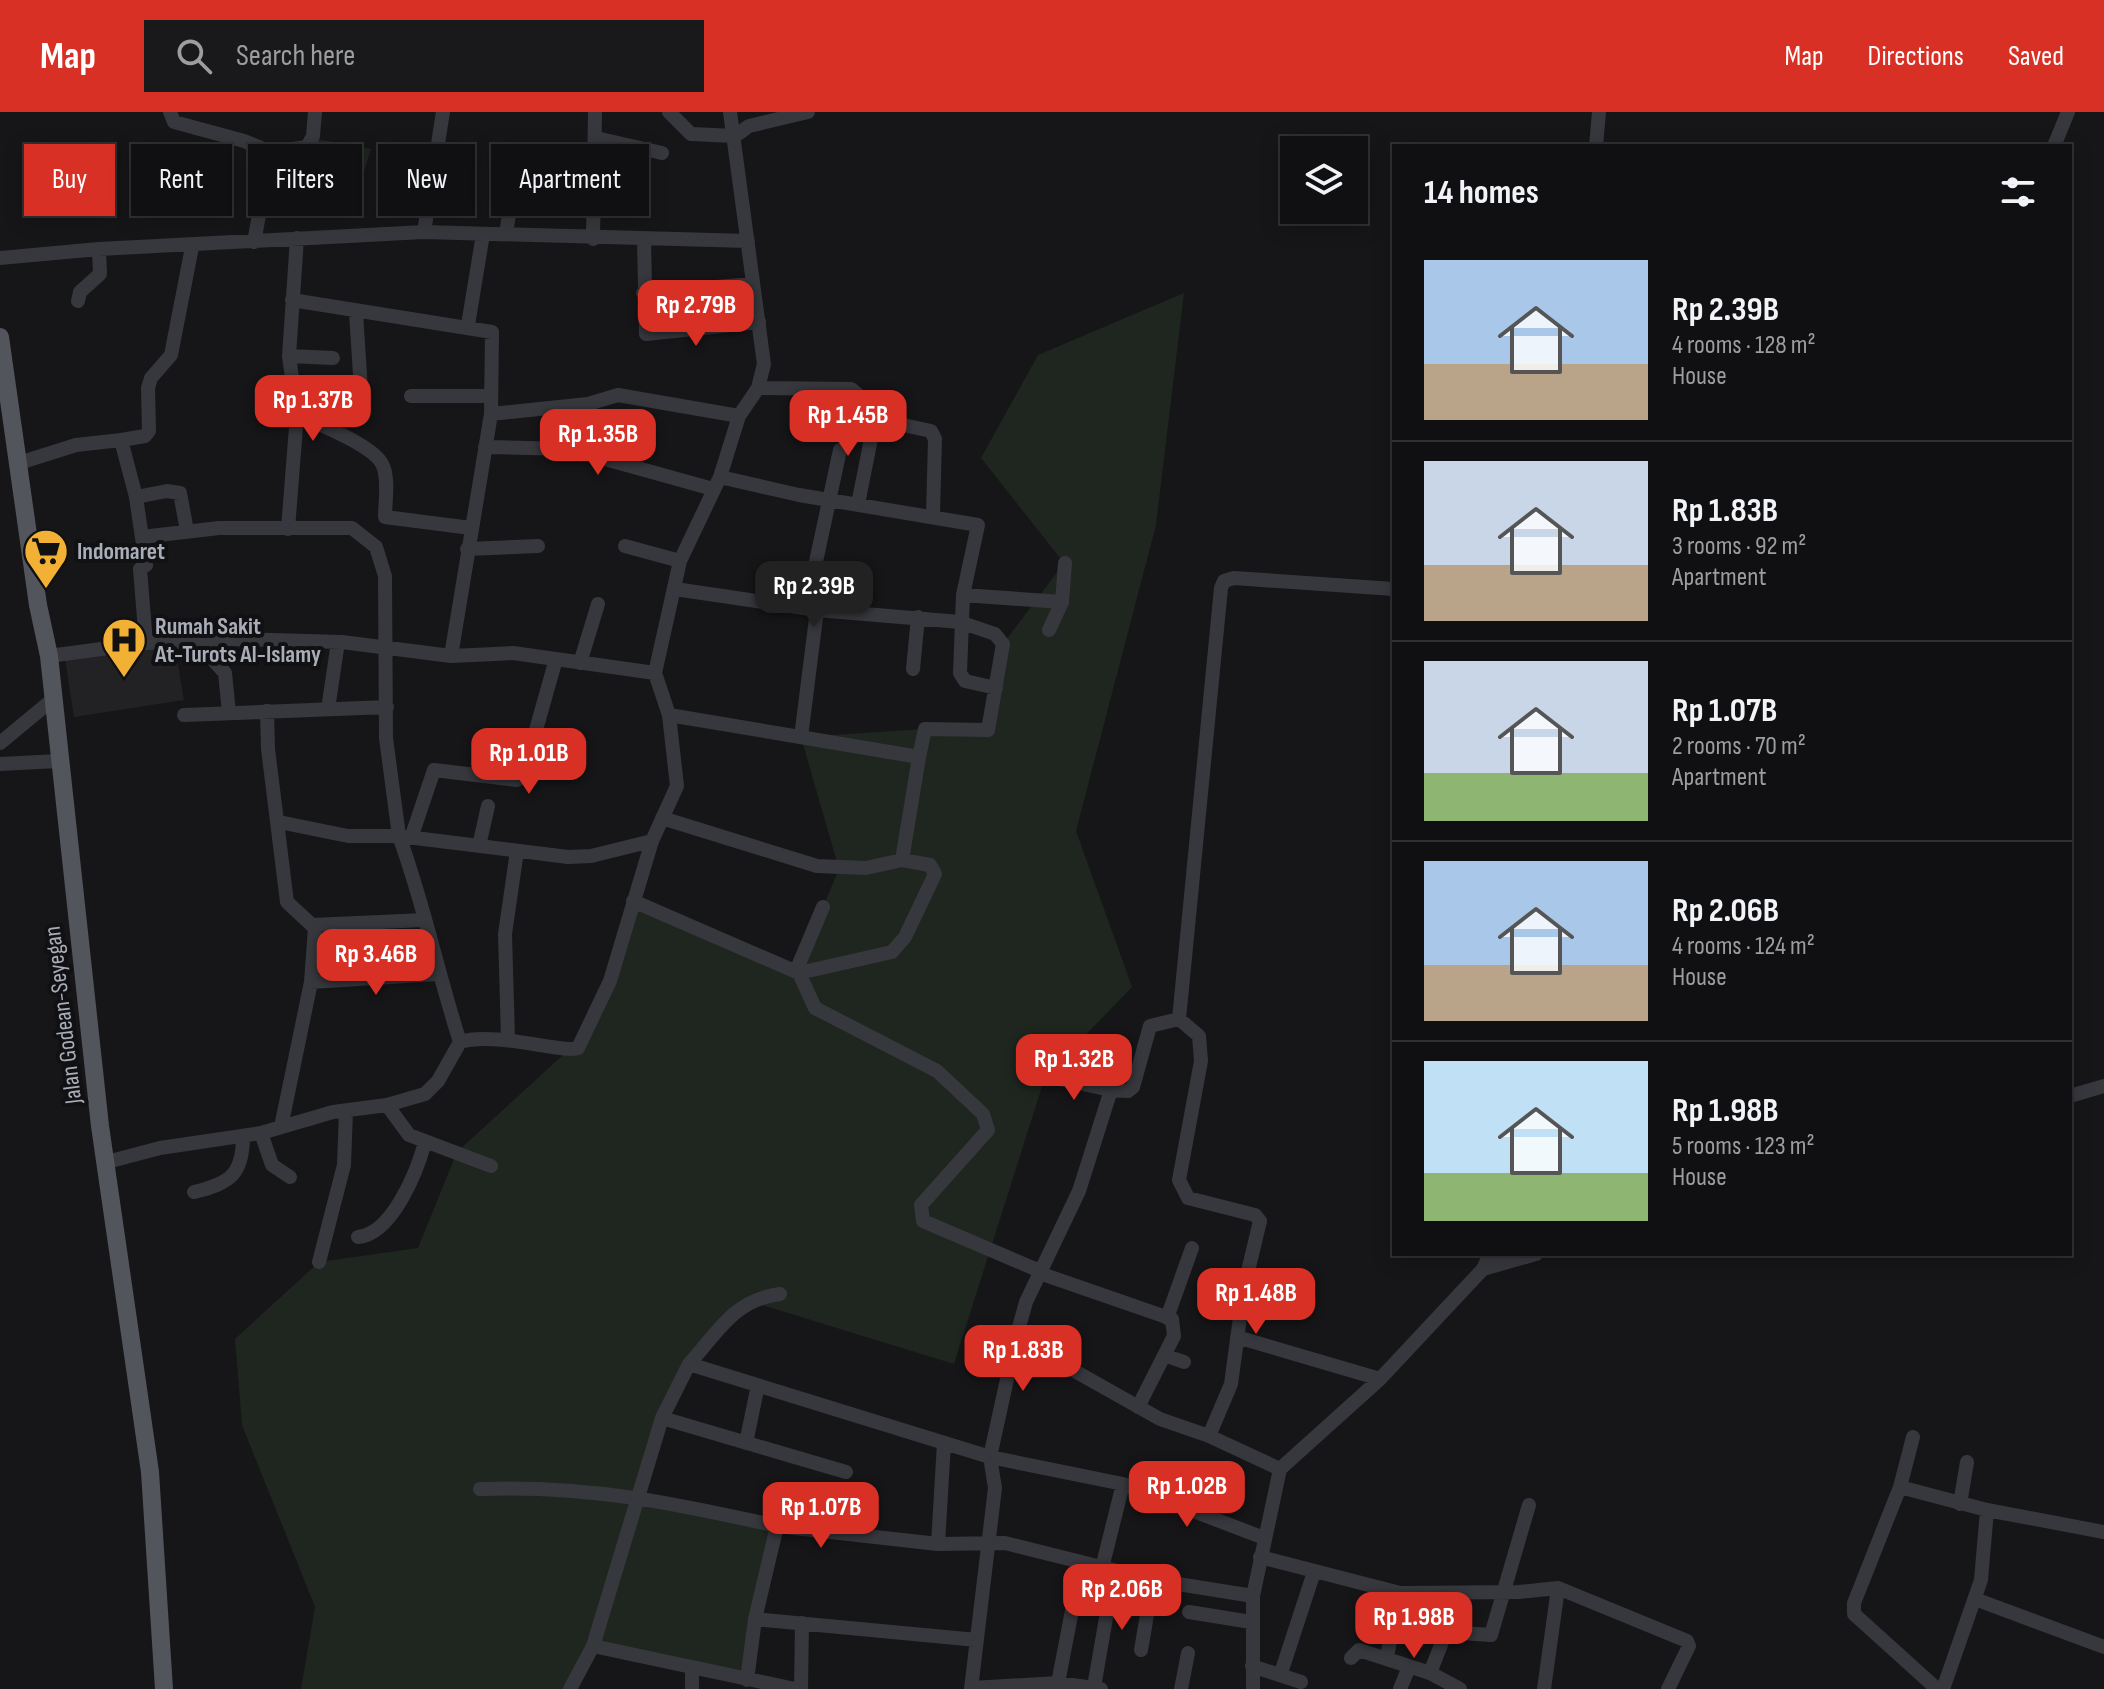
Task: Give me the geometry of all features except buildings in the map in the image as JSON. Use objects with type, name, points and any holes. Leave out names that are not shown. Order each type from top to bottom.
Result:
[{"type":"main road","name":"Jalan Godean-Seyegan","points":[[0,337],[38,605],[49,656],[58,761],[107,1162],[150,1472],[164,1689]]},
{"type":"street","points":[[170,112],[174,122],[251,144]]},
{"type":"street","points":[[309,144],[313,136],[315,112]]},
{"type":"street","points":[[424,232],[443,112]]},
{"type":"street","points":[[593,239],[595,112]]},
{"type":"street","points":[[669,112],[691,134],[735,136],[749,126],[808,112]]},
{"type":"street","points":[[107,1162],[160,1148],[261,1133],[425,1094],[438,1081],[460,1042],[474,1038],[508,1039],[571,1051],[578,1048],[610,981],[652,841],[677,786],[669,715],[655,673],[680,561],[717,483],[739,416],[758,388],[764,364],[730,112]]},
{"type":"street","points":[[1596,144],[1599,112]]},
{"type":"street","points":[[2055,144],[2068,112]]},
{"type":"street","points":[[596,138],[662,153]]},
{"type":"street","points":[[254,242],[259,216]]},
{"type":"street","points":[[506,234],[509,216]]},
{"type":"street","points":[[0,258],[99,249],[192,247],[424,232],[748,241]]},
{"type":"street","points":[[468,325],[483,234]]},
{"type":"street","points":[[288,529],[297,414],[289,356],[297,238]]},
{"type":"street","points":[[644,240],[643,293],[648,335],[759,322]]},
{"type":"street","points":[[19,463],[76,445],[145,436],[149,431],[148,388],[151,378],[171,355],[192,247]]},
{"type":"street","points":[[78,301],[80,292],[100,274],[99,249]]},
{"type":"street","points":[[643,293],[753,284]]},
{"type":"street","points":[[292,300],[356,313],[468,325],[492,332],[491,414],[451,656]]},
{"type":"street","points":[[356,313],[361,390]]},
{"type":"street","points":[[289,356],[333,358]]},
{"type":"street","points":[[758,388],[851,389],[868,403],[875,419],[858,504]]},
{"type":"street","points":[[491,414],[588,404],[618,395],[739,416]]},
{"type":"street","points":[[411,396],[490,396]]},
{"type":"street","points":[[297,414],[346,438],[381,461],[385,469],[385,517],[372,542]]},
{"type":"street","points":[[875,419],[915,426],[935,434],[933,515]]},
{"type":"street","points":[[121,440],[136,497],[146,565],[140,569],[146,643]]},
{"type":"street","points":[[485,447],[569,449],[717,483],[933,515],[978,525],[960,622],[962,677],[996,688]]},
{"type":"street","points":[[801,737],[812,609],[840,450]]},
{"type":"street","points":[[136,497],[167,491],[180,493],[187,531]]},
{"type":"street","points":[[385,517],[471,528]]},
{"type":"street","points":[[142,537],[239,527],[352,528],[372,542],[382,559],[385,576],[386,738],[405,837],[438,974],[460,1042]]},
{"type":"street","points":[[467,549],[538,546]]},
{"type":"street","points":[[625,546],[680,561]]},
{"type":"street","points":[[1049,630],[1062,602],[1065,563]]},
{"type":"street","points":[[1179,1019],[1222,585],[1234,578],[1392,589]]},
{"type":"street","points":[[675,589],[812,609],[960,622],[1002,639],[987,731],[925,729],[902,860]]},
{"type":"street","points":[[963,595],[1062,602]]},
{"type":"street","points":[[580,663],[598,604]]},
{"type":"street","points":[[913,669],[918,617]]},
{"type":"street","points":[[49,656],[146,643],[212,639],[338,642],[451,656],[513,653],[655,673]]},
{"type":"street","points":[[212,639],[215,662],[225,673],[229,713]]},
{"type":"street","points":[[328,709],[338,642]]},
{"type":"street","points":[[405,837],[434,770],[517,780],[523,776],[556,659]]},
{"type":"street","points":[[0,743],[52,700]]},
{"type":"street","points":[[184,715],[387,707]]},
{"type":"street","points":[[267,711],[268,749],[287,902],[312,925],[425,920]]},
{"type":"street","points":[[669,715],[919,757]]},
{"type":"street","points":[[0,764],[58,761]]},
{"type":"street","points":[[479,846],[488,806]]},
{"type":"street","points":[[633,901],[797,972],[885,956],[898,948],[935,874],[930,865],[902,860],[866,868],[817,866],[662,818]]},
{"type":"street","points":[[279,822],[348,836],[405,837],[517,851],[591,856],[652,841]]},
{"type":"street","points":[[508,1039],[505,934],[517,851]]},
{"type":"street","points":[[823,907],[797,972],[815,1008],[937,1071],[983,1114],[988,1130],[921,1205],[919,1211],[923,1221],[1039,1272],[1167,1318],[1176,1328],[1138,1407]]},
{"type":"street","points":[[281,1127],[311,982],[312,925]]},
{"type":"street","points":[[311,982],[438,974]]},
{"type":"street","points":[[1045,1076],[1128,1091],[1133,1087],[1150,1026],[1179,1019],[1195,1030],[1201,1052],[1179,1180],[1182,1191],[1188,1198],[1255,1215],[1260,1221],[1244,1288],[1231,1384],[1209,1436]]},
{"type":"street","points":[[2072,1095],[2104,1086]]},
{"type":"street","points":[[1111,1090],[1079,1191],[1021,1314],[990,1457],[995,1488],[971,1688],[1058,1683],[1098,1688],[1108,1570],[1123,1484]]},
{"type":"street","points":[[387,1105],[409,1135],[491,1166]]},
{"type":"street","points":[[319,1262],[344,1165],[346,1111]]},
{"type":"street","points":[[261,1133],[272,1165],[290,1177]]},
{"type":"street","points":[[194,1192],[221,1186],[231,1176],[243,1159],[243,1136]]},
{"type":"street","points":[[358,1237],[381,1228],[416,1173],[425,1142]]},
{"type":"street","points":[[1167,1318],[1192,1248]]},
{"type":"street","points":[[1253,1689],[1253,1596],[1280,1469],[1380,1379],[1483,1269],[1489,1256]]},
{"type":"street","points":[[1483,1269],[1529,1256]]},
{"type":"street","points":[[570,1689],[593,1646],[662,1418],[689,1364],[740,1307],[759,1297],[780,1294]]},
{"type":"street","points":[[1237,1337],[1380,1379]]},
{"type":"street","points":[[1016,1338],[1117,1392],[1138,1407],[1280,1469]]},
{"type":"street","points":[[1164,1355],[1184,1362]]},
{"type":"street","points":[[689,1364],[990,1457],[1123,1484],[1264,1538]]},
{"type":"street","points":[[746,1443],[758,1385]]},
{"type":"street","points":[[662,1418],[846,1472]]},
{"type":"street","points":[[1913,1437],[1900,1487],[1854,1603],[1854,1614],[1940,1689],[1975,1599],[1983,1569],[1987,1510]]},
{"type":"street","points":[[938,1544],[944,1443]]},
{"type":"street","points":[[1960,1504],[1967,1462]]},
{"type":"street","points":[[480,1489],[538,1487],[639,1496],[777,1526],[938,1544],[1005,1543],[1153,1580],[1253,1596]]},
{"type":"street","points":[[1900,1487],[1987,1510],[2104,1532]]},
{"type":"street","points":[[1446,1632],[1490,1637],[1529,1505]]},
{"type":"street","points":[[747,1680],[755,1619],[777,1526]]},
{"type":"street","points":[[1260,1557],[1400,1593],[1558,1588],[1687,1641],[1689,1646],[1668,1689]]},
{"type":"street","points":[[1058,1683],[1081,1564]]},
{"type":"street","points":[[1281,1673],[1314,1572]]},
{"type":"street","points":[[1141,1650],[1153,1580]]},
{"type":"street","points":[[1544,1689],[1558,1588]]},
{"type":"street","points":[[1387,1656],[1400,1593]]},
{"type":"street","points":[[1430,1673],[1446,1632],[1444,1594]]},
{"type":"street","points":[[1975,1599],[2104,1647]]},
{"type":"street","points":[[1189,1612],[1251,1622]]},
{"type":"street","points":[[755,1619],[977,1640]]},
{"type":"street","points":[[801,1689],[802,1623]]},
{"type":"street","points":[[593,1646],[795,1689]]},
{"type":"street","points":[[1351,1658],[1359,1650],[1387,1656],[1460,1689]]},
{"type":"street","points":[[1181,1689],[1188,1653]]},
{"type":"street","points":[[1252,1666],[1301,1682]]},
{"type":"street","points":[[1400,1689],[1409,1667]]},
{"type":"street","points":[[692,1668],[692,1689]]},
{"type":"shaded area","points":[[317,139],[344,144],[316,144]]},
{"type":"shaded area","points":[[362,147],[371,149],[362,178]]},
{"type":"shaded area","points":[[1184,293],[1156,525],[1076,831],[1132,987],[1045,1077],[954,1364],[749,1301],[689,1364],[639,1496],[781,1526],[747,1680],[593,1646],[571,1689],[301,1689],[315,1607],[242,1425],[235,1339],[319,1262],[418,1248],[457,1152],[587,1033],[633,901],[796,971],[839,869],[801,737],[925,729],[982,732],[1003,644],[1064,563],[981,458],[1038,355]]},
{"type":"shaded area","name":"Rumah Sakit At-Turots Al-Islamy","points":[[174,641],[184,700],[74,717],[65,659]]},
{"type":"place","name":"Indomaret","points":[[46,590]]},
{"type":"place","name":"Rumah Sakit At-Turots Al-Islamy","points":[[124,679]]}]
